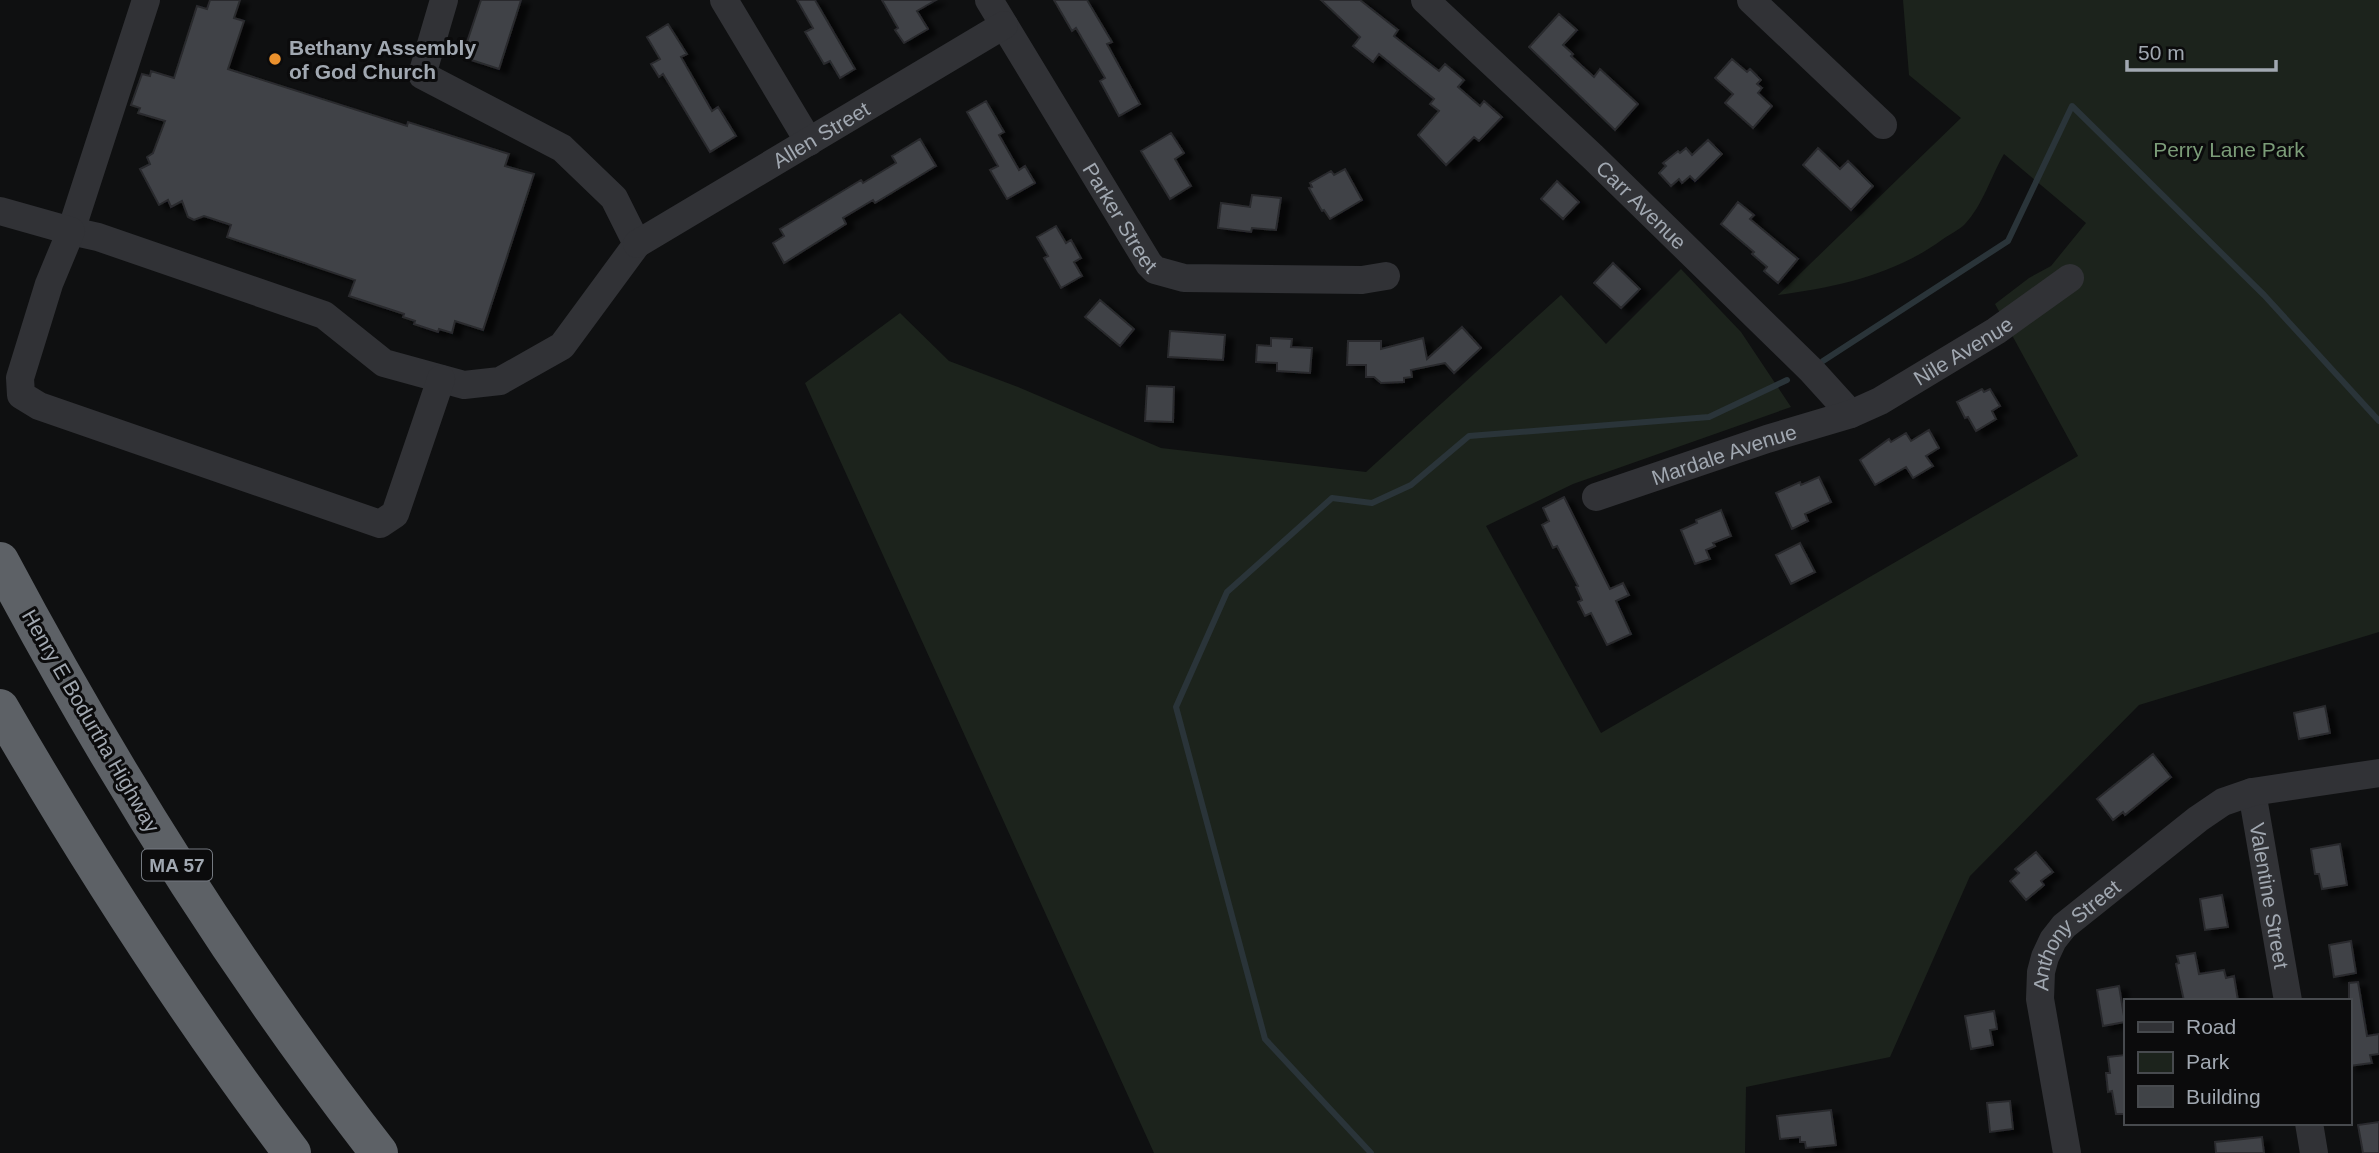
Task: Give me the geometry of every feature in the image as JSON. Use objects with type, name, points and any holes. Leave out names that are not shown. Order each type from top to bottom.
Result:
[{"type":"highway","name":"Henry E Bodurtha Highway","points":[[0,561],[86,715],[160,839],[241,962],[379,1153]]},
{"type":"highway","points":[[0,708],[70,826],[148,948],[292,1153]]},
{"type":"street","points":[[146,0],[20,378],[21,395],[39,407],[380,524],[395,514],[441,379]]},
{"type":"street","points":[[0,212],[98,237],[324,315],[384,363],[464,384],[500,381],[562,346],[637,244],[614,198],[562,148],[422,75],[444,0]]},
{"type":"street","points":[[724,0],[809,142]]},
{"type":"street","name":"Parker Street","points":[[989,0],[1155,270],[1184,278],[1362,280],[1386,276]]},
{"type":"street","name":"Carr Avenue","points":[[1425,0],[1593,157],[1812,371],[1851,414]]},
{"type":"street","points":[[1751,0],[1883,125]]},
{"type":"street","name":"Allen Street","points":[[637,244],[1004,25]]},
{"type":"street","name":"Nile Avenue","points":[[1851,414],[1880,401],[1966,350],[2070,278]]},
{"type":"street","name":"Mardale Avenue","points":[[1596,497],[1767,439],[1851,414]]},
{"type":"street","name":"Anthony Street","points":[[2067,1153],[2040,999],[2041,972],[2053,940],[2077,914],[2210,810],[2236,796],[2379,773]]},
{"type":"street","name":"Valentine Street","points":[[2252,792],[2288,999]]},
{"type":"street","points":[[2309,1125],[2314,1153]]},
{"type":"green space","name":"Perry Lane Park","points":[[1903,0],[2379,0],[2379,632],[2139,705],[1970,876],[1890,1057],[1746,1087],[1745,1153],[1154,1153],[805,383],[900,313],[949,361],[1018,387],[1161,448],[1366,472],[1561,295],[1606,344],[1681,269],[1741,332],[1791,407],[1573,484],[1486,526],[1601,733],[2078,456],[1995,304],[2029,278],[2051,266],[2086,223],[2004,154],[1982,199],[1965,224],[1924,251],[1905,262],[1864,278],[1778,295],[1961,118],[1909,75]]},
{"type":"building","points":[[210,0],[240,0],[234,18],[244,21],[228,69],[407,126],[408,122],[509,154],[505,166],[534,174],[483,330],[455,321],[452,333],[439,329],[438,332],[414,324],[415,321],[403,317],[404,314],[349,296],[355,280],[227,237],[231,225],[204,216],[194,220],[188,217],[182,201],[171,207],[168,200],[159,205],[140,169],[150,164],[147,157],[153,153],[165,121],[138,113],[140,108],[131,105],[142,74],[150,76],[151,71],[174,78],[197,6],[207,9]]},
{"type":"building","points":[[481,0],[521,0],[499,69],[462,57]]},
{"type":"building","points":[[797,0],[815,0],[855,69],[840,78],[830,61],[824,64],[805,32],[813,28]]},
{"type":"building","points":[[882,0],[936,0],[917,11],[928,29],[904,43]]},
{"type":"building","points":[[1054,0],[1087,0],[1112,42],[1107,44],[1140,104],[1119,116],[1100,81],[1105,78],[1076,28],[1072,31]]},
{"type":"building","points":[[1321,0],[1360,0],[1398,30],[1394,36],[1439,71],[1445,64],[1464,80],[1458,87],[1480,106],[1484,101],[1502,117],[1479,141],[1474,137],[1446,165],[1418,135],[1439,111],[1430,104],[1434,99],[1379,54],[1373,62],[1353,46],[1360,37]]},
{"type":"building","points":[[1559,14],[1577,30],[1563,45],[1573,54],[1571,56],[1594,77],[1600,69],[1638,104],[1615,130],[1529,47]]},
{"type":"building","points":[[668,24],[687,54],[681,57],[712,111],[718,107],[736,136],[710,152],[663,74],[659,77],[651,64],[660,59],[647,37]]},
{"type":"building","points":[[1732,59],[1747,72],[1750,69],[1761,80],[1757,84],[1762,88],[1758,93],[1772,106],[1753,128],[1725,103],[1733,94],[1715,78]]},
{"type":"building","points":[[986,101],[1004,132],[999,135],[1019,170],[1025,166],[1035,183],[1007,199],[990,170],[998,166],[967,112]]},
{"type":"building","points":[[1171,133],[1184,153],[1175,159],[1191,186],[1170,199],[1141,151]]},
{"type":"building","points":[[920,139],[936,166],[875,203],[873,200],[843,218],[846,224],[784,263],[773,243],[784,236],[780,229],[861,180],[863,183],[896,163],[892,156]]},
{"type":"building","points":[[1708,140],[1722,154],[1695,181],[1690,176],[1682,183],[1679,179],[1671,186],[1659,173],[1666,166],[1663,163],[1678,151],[1680,153],[1686,148],[1692,155]]},
{"type":"building","points":[[1818,148],[1840,169],[1848,161],[1873,186],[1851,210],[1803,165]]},
{"type":"building","points":[[1345,169],[1362,200],[1330,219],[1324,210],[1322,211],[1309,188],[1312,187],[1310,183],[1331,171],[1334,175]]},
{"type":"building","points":[[1557,181],[1579,202],[1563,219],[1541,199]]},
{"type":"building","points":[[1252,195],[1281,198],[1276,230],[1252,228],[1251,232],[1218,228],[1221,203],[1250,207]]},
{"type":"building","points":[[1738,202],[1754,215],[1750,219],[1798,259],[1778,283],[1764,271],[1767,267],[1752,254],[1754,252],[1721,224]]},
{"type":"building","points":[[1056,226],[1066,243],[1071,240],[1081,258],[1074,262],[1082,276],[1061,288],[1044,258],[1048,256],[1037,237]]},
{"type":"building","points":[[1613,263],[1640,289],[1621,308],[1594,283]]},
{"type":"building","points":[[1100,300],[1134,329],[1120,346],[1085,317]]},
{"type":"building","points":[[1462,327],[1481,348],[1454,373],[1445,363],[1411,370],[1412,377],[1404,378],[1404,382],[1381,383],[1374,377],[1366,377],[1366,365],[1347,365],[1348,341],[1381,341],[1381,349],[1423,338],[1427,359]]},
{"type":"building","points":[[1170,331],[1225,335],[1223,360],[1168,357]]},
{"type":"building","points":[[1271,338],[1292,339],[1291,347],[1312,348],[1310,373],[1277,371],[1277,363],[1256,362],[1257,345],[1271,346]]},
{"type":"building","points":[[1147,386],[1174,387],[1173,422],[1145,421]]},
{"type":"building","points":[[1982,389],[1984,392],[1990,389],[2000,406],[1992,411],[1996,419],[1976,431],[1957,402]]},
{"type":"building","points":[[1929,430],[1939,448],[1926,456],[1933,466],[1913,478],[1906,467],[1875,485],[1860,460],[1889,439],[1891,442],[1906,433],[1911,441]]},
{"type":"building","points":[[1819,477],[1831,502],[1805,514],[1808,521],[1792,529],[1776,493]]},
{"type":"building","points":[[1564,497],[1610,589],[1623,583],[1629,595],[1616,601],[1631,634],[1607,645],[1591,613],[1585,616],[1578,602],[1582,600],[1576,587],[1578,586],[1557,546],[1553,548],[1542,525],[1549,521],[1543,508]]},
{"type":"building","points":[[1721,510],[1731,536],[1713,543],[1715,546],[1706,550],[1710,559],[1695,564],[1681,530],[1697,523],[1696,520]]},
{"type":"building","points":[[1800,543],[1815,572],[1791,584],[1776,555]]},
{"type":"building","points":[[2325,706],[2330,733],[2299,739],[2294,713]]},
{"type":"building","points":[[2153,754],[2171,777],[2125,815],[2123,812],[2113,820],[2097,799]]},
{"type":"building","points":[[2340,844],[2347,885],[2322,889],[2319,874],[2315,874],[2311,849]]},
{"type":"building","points":[[2036,852],[2053,872],[2041,881],[2044,885],[2026,900],[2010,881],[2019,873],[2015,869]]},
{"type":"building","points":[[2222,895],[2228,927],[2205,930],[2200,899]]},
{"type":"building","points":[[2351,941],[2356,973],[2334,977],[2329,945]]},
{"type":"building","points":[[2195,953],[2199,974],[2224,970],[2226,978],[2234,976],[2238,999],[2184,999],[2176,964],[2179,963],[2177,956]]},
{"type":"building","points":[[2358,982],[2367,1036],[2379,1034],[2379,1054],[2370,1055],[2372,1063],[2351,1066],[2349,983]]},
{"type":"building","points":[[2119,986],[2124,1022],[2103,1026],[2097,990]]},
{"type":"building","points":[[1994,1011],[1997,1029],[1990,1030],[1993,1045],[1971,1049],[1965,1016]]},
{"type":"building","points":[[2124,1055],[2124,1114],[2116,1114],[2112,1091],[2108,1092],[2108,1057]]},
{"type":"building","points":[[2010,1101],[2013,1129],[1990,1132],[1987,1103]]},
{"type":"building","points":[[1831,1110],[1836,1145],[1806,1148],[1805,1142],[1800,1142],[1800,1137],[1780,1139],[1777,1116]]},
{"type":"building","points":[[2379,1122],[2379,1153],[2363,1153],[2358,1125]]},
{"type":"building","points":[[2262,1137],[2264,1153],[2216,1153],[2215,1142]]},
{"type":"waterway","points":[[1823,361],[2008,241],[2072,106],[2264,295],[2379,421]]},
{"type":"waterway","points":[[1371,1153],[1265,1039],[1176,707],[1227,592],[1332,498],[1372,503],[1411,485],[1469,436],[1709,417],[1787,380]]},
{"type":"place","name":"Bethany Assembly of God Church","points":[[275,59]]}]
